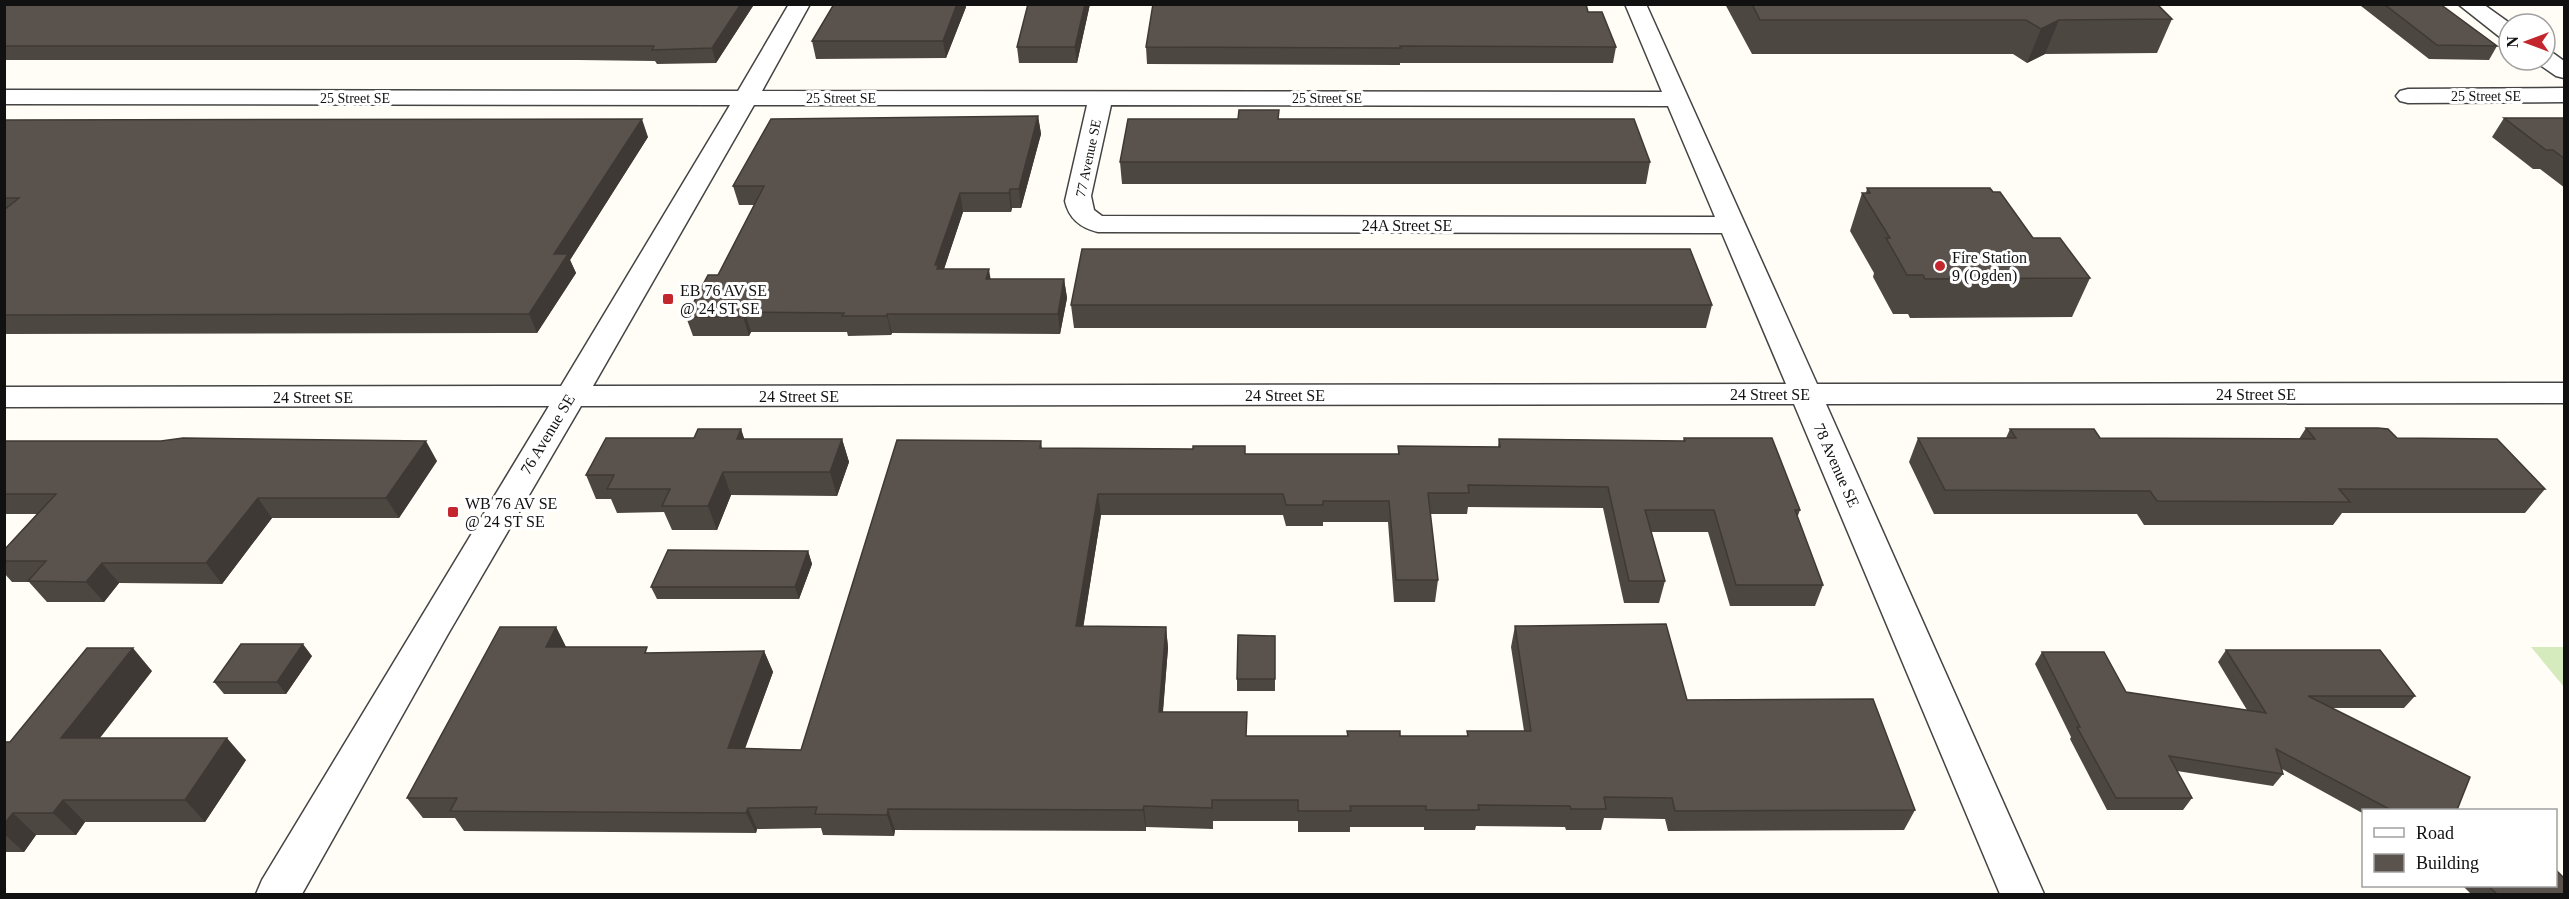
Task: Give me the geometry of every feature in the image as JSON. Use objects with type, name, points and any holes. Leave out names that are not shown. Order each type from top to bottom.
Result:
[{"type":"street","name":"76 Avenue SE","points":[[278,894],[569,397],[673,225],[800,4]]},
{"type":"street","name":"78 Avenue SE","points":[[1635,4],[2022,894]]},
{"type":"street","points":[[2468,4],[2497,25]]},
{"type":"street","name":"25 Street SE","points":[[2408,96],[2565,96]]},
{"type":"street","name":"25 Street SE","points":[[4,97],[1677,99]]},
{"type":"street","name":"77 Avenue SE","points":[[1084,216],[1077,196],[1101,98]]},
{"type":"street","name":"24A Street SE","points":[[1084,216],[1098,224],[1110,226],[1731,225]]},
{"type":"street","name":"24 Street SE","points":[[4,397],[2565,393]]},
{"type":"green space","points":[[2531,647],[2564,647],[2564,687]]},
{"type":"building","points":[[4,4],[741,4],[712,48],[652,50],[654,46],[4,46]]},
{"type":"building","points":[[834,4],[957,4],[943,41],[812,41]]},
{"type":"building","points":[[1028,4],[1085,4],[1075,47],[1017,47]]},
{"type":"building","points":[[1153,4],[1586,4],[1588,12],[1602,12],[1616,47],[1146,47]]},
{"type":"building","points":[[1752,4],[2157,4],[2172,19],[2059,20],[2041,29],[2026,20],[1760,20]]},
{"type":"building","points":[[2384,4],[2440,4],[2497,46],[2437,45]]},
{"type":"building","points":[[1239,110],[1279,110],[1278,119],[1634,119],[1650,162],[1120,162],[1128,119],[1238,119]]},
{"type":"building","points":[[1038,116],[1019,189],[1010,189],[1009,193],[960,193],[935,265],[938,265],[937,269],[989,269],[986,279],[1064,279],[1058,314],[842,316],[844,313],[745,312],[743,317],[686,317],[708,275],[718,275],[764,186],[733,186],[771,119]]},
{"type":"building","points":[[2504,118],[2565,118],[2565,159],[2553,150],[2546,150]]},
{"type":"building","points":[[642,119],[554,254],[568,254],[529,314],[4,315],[4,210],[19,198],[4,198],[4,120]]},
{"type":"building","points":[[1867,188],[1990,188],[1993,192],[2000,192],[2033,238],[2060,238],[2090,278],[1925,279],[1923,275],[1907,275],[1886,238],[1890,238],[1862,193],[1870,193]]},
{"type":"building","points":[[1082,249],[1690,249],[1712,305],[1071,305]]},
{"type":"building","points":[[2306,428],[2388,429],[2397,438],[2497,439],[2545,489],[2339,489],[2350,502],[2157,501],[2150,491],[1945,490],[1918,438],[2016,438],[2010,429],[2094,429],[2100,438],[2315,439]]},
{"type":"building","points":[[698,429],[741,429],[737,439],[842,439],[830,472],[723,472],[708,506],[662,506],[670,489],[607,489],[614,475],[586,475],[606,438],[694,438]]},
{"type":"building","points":[[183,438],[426,441],[386,498],[258,498],[206,563],[102,563],[86,582],[28,581],[46,561],[4,561],[4,550],[56,494],[4,494],[4,441],[161,441]]},
{"type":"building","points":[[1684,438],[1772,438],[1800,510],[1795,510],[1823,585],[1736,585],[1714,510],[1645,510],[1665,581],[1629,581],[1608,487],[1468,485],[1469,493],[1428,493],[1438,580],[1396,580],[1389,501],[1323,501],[1323,505],[1286,505],[1283,494],[1098,494],[1076,626],[1166,627],[1159,712],[1247,712],[1246,736],[1348,736],[1347,731],[1400,731],[1400,736],[1468,736],[1467,731],[1531,731],[1515,626],[1666,624],[1687,700],[1873,699],[1915,810],[1675,811],[1672,798],[1604,797],[1606,809],[1571,809],[1570,806],[1478,805],[1479,810],[1426,810],[1426,806],[1350,806],[1351,811],[1298,811],[1298,800],[1212,800],[1212,808],[1144,806],[1143,810],[888,809],[887,815],[815,814],[817,807],[748,808],[746,813],[450,811],[457,798],[407,798],[500,627],[556,627],[546,647],[647,647],[645,653],[764,651],[728,748],[801,750],[897,440],[1041,441],[1040,448],[1193,449],[1193,446],[1245,446],[1245,454],[1399,454],[1398,446],[1500,447],[1499,439],[1685,441]]},
{"type":"building","points":[[668,550],[808,551],[795,587],[651,587]]},
{"type":"building","points":[[1238,635],[1275,636],[1275,679],[1237,679]]},
{"type":"building","points":[[241,644],[303,644],[277,682],[214,682]]},
{"type":"building","points":[[87,648],[133,648],[61,738],[227,738],[185,800],[63,800],[53,813],[13,813],[4,824],[4,742],[10,742]]},
{"type":"building","points":[[2226,650],[2380,650],[2415,696],[2308,696],[2470,777],[2457,809],[2389,809],[2276,749],[2283,774],[2169,756],[2192,798],[2116,798],[2077,727],[2080,727],[2042,652],[2104,652],[2126,692],[2266,713]]},
{"type":"building","points":[[2557,871],[2565,879],[2565,894],[2497,894],[2489,887],[2557,887]]},
{"type":"place","name":"Fire Station 9 (Ogden)","points":[[1940,266]]},
{"type":"place","name":"EB 76 AV SE @ 24 ST SE","points":[[668,299]]},
{"type":"place","name":"WB 76 AV SE @ 24 ST SE","points":[[453,512]]}]
